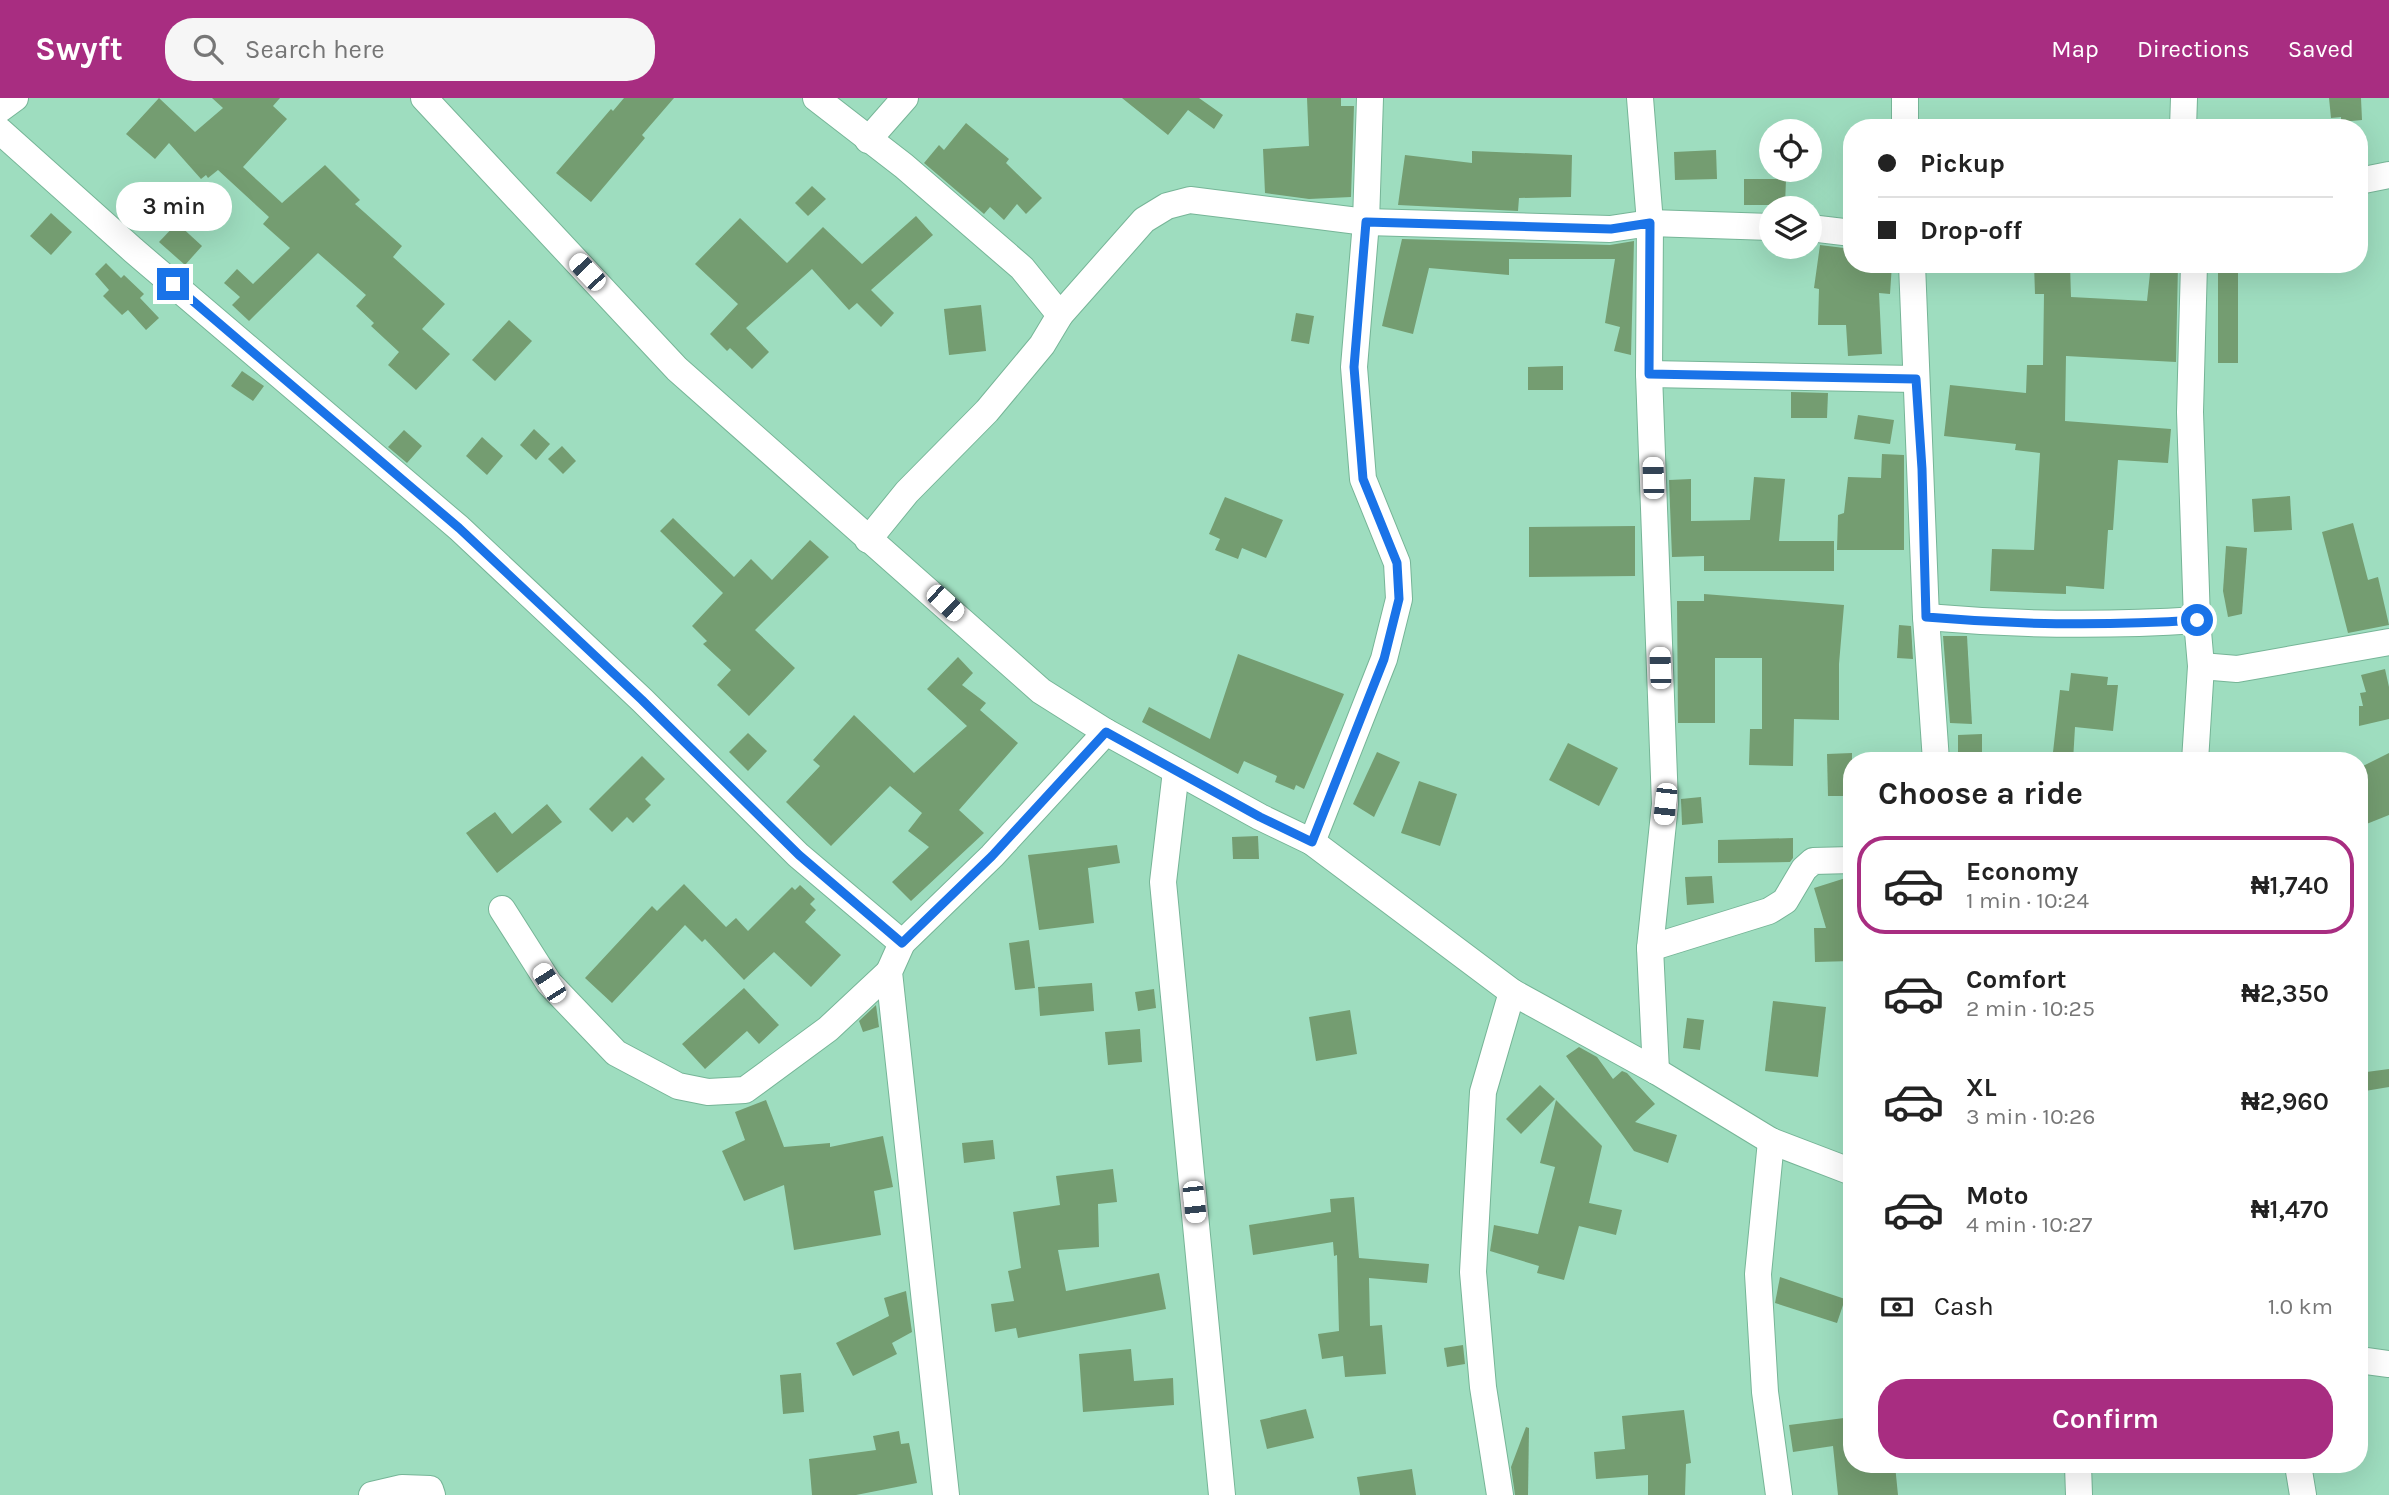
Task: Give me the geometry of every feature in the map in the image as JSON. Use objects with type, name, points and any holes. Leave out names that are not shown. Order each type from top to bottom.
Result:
[{"type":"street","points":[[0,109],[15,98]]},
{"type":"street","points":[[424,98],[677,369],[868,540],[945,603],[1041,691],[1106,732],[1312,842],[1512,992],[1656,1071],[1771,1141],[1843,1169]]},
{"type":"street","points":[[816,98],[904,166],[1022,268],[1060,315]]},
{"type":"street","points":[[868,140],[905,98]]},
{"type":"street","points":[[1312,842],[1384,659],[1399,599],[1397,563],[1363,479],[1354,367],[1366,222],[1370,98]]},
{"type":"street","points":[[1640,98],[1650,223],[1649,374],[1665,804],[1650,948],[1656,1071]]},
{"type":"street","points":[[1905,98],[1905,119]]},
{"type":"street","points":[[2183,119],[2184,98]]},
{"type":"street","points":[[0,131],[133,250],[459,528],[642,700],[799,855],[902,943]]},
{"type":"street","points":[[2368,179],[2389,175]]},
{"type":"street","points":[[868,540],[906,492],[987,411],[1042,345],[1060,315],[1144,220],[1167,206],[1190,200],[1366,222],[1611,229],[1650,223],[1759,227]]},
{"type":"street","points":[[1822,228],[1843,228]]},
{"type":"street","points":[[1912,273],[1926,617],[1935,752]]},
{"type":"street","points":[[2194,273],[2190,412],[2201,666],[2195,752]]},
{"type":"street","points":[[1649,374],[1916,379]]},
{"type":"street","points":[[1926,617],[2016,624],[2131,624],[2197,620]]},
{"type":"street","points":[[2201,666],[2237,669],[2389,642]]},
{"type":"street","points":[[502,909],[549,983],[616,1053],[678,1086],[708,1092],[745,1090],[828,1029],[889,972],[902,943],[992,856],[1106,732]]},
{"type":"street","points":[[1176,771],[1163,882],[1222,1495]]},
{"type":"street","points":[[1650,948],[1769,911],[1785,901],[1804,869],[1813,862],[1843,860]]},
{"type":"street","points":[[889,972],[946,1495]]},
{"type":"street","points":[[1500,1495],[1483,1387],[1473,1272],[1483,1092],[1512,992]]},
{"type":"street","points":[[1771,1141],[1758,1274],[1765,1392],[1779,1495]]},
{"type":"street","points":[[2368,1361],[2389,1364]]},
{"type":"street","points":[[2078,1473],[2079,1495]]},
{"type":"street","points":[[2299,1473],[2303,1495]]},
{"type":"street","points":[[372,1495],[402,1488],[430,1489],[432,1495]]},
{"type":"building","points":[[159,98],[195,132],[223,108],[212,98],[280,98],[273,106],[287,119],[243,167],[282,203],[325,165],[360,200],[355,204],[402,246],[393,257],[445,304],[422,329],[450,354],[416,390],[388,365],[399,352],[371,326],[374,323],[356,306],[366,295],[318,253],[249,321],[232,305],[240,297],[224,283],[237,269],[253,284],[290,248],[263,224],[269,217],[218,170],[208,178],[206,175],[201,179],[169,143],[155,159],[126,134]]},
{"type":"building","points":[[624,98],[674,98],[642,135],[645,138],[591,202],[556,173],[611,109],[613,111]]},
{"type":"building","points":[[1122,98],[1199,98],[1223,115],[1214,129],[1188,110],[1168,135]]},
{"type":"building","points":[[1307,98],[1341,98],[1341,106],[1354,106],[1351,197],[1309,199],[1265,193],[1263,149],[1309,146]]},
{"type":"building","points":[[2329,98],[2361,98],[2362,119],[2331,118]]},
{"type":"building","points":[[966,123],[1009,159],[1006,163],[1042,198],[1026,214],[1017,204],[1004,220],[990,207],[984,214],[924,163],[939,145],[944,150]]},
{"type":"building","points":[[1716,150],[1717,179],[1675,180],[1674,152]]},
{"type":"building","points":[[1472,151],[1572,155],[1571,197],[1519,198],[1518,211],[1398,205],[1405,155],[1472,163]]},
{"type":"building","points":[[1744,179],[1786,182],[1785,196],[1759,196],[1759,205],[1744,205]]},
{"type":"building","points":[[812,186],[826,199],[808,216],[795,203]]},
{"type":"building","points":[[51,213],[72,232],[51,255],[30,236]]},
{"type":"building","points":[[916,216],[933,235],[871,290],[894,313],[881,327],[857,303],[849,310],[812,269],[746,328],[769,352],[752,369],[730,348],[727,351],[710,334],[738,304],[695,264],[740,218],[787,263],[823,227],[862,264]]},
{"type":"building","points":[[177,223],[202,246],[185,265],[159,242]]},
{"type":"building","points":[[1402,239],[1610,245],[1634,241],[1631,355],[1614,351],[1620,327],[1605,323],[1615,259],[1509,259],[1509,275],[1429,268],[1413,334],[1382,326]]},
{"type":"building","points":[[1822,245],[1843,248],[1843,273],[1891,273],[1890,294],[1879,293],[1882,354],[1848,356],[1846,325],[1818,325],[1819,289],[1814,288],[1818,259],[1822,259]]},
{"type":"building","points":[[106,263],[121,278],[124,275],[144,294],[140,298],[159,318],[146,330],[128,310],[122,315],[103,296],[109,290],[95,274]]},
{"type":"building","points":[[2034,273],[2070,273],[2071,297],[2147,301],[2150,273],[2178,273],[2176,362],[2066,356],[2065,421],[2171,429],[2168,463],[2118,460],[2113,530],[2108,530],[2104,589],[2066,586],[2066,594],[1990,591],[1992,549],[2034,550],[2040,453],[2015,450],[2016,444],[1944,436],[1950,385],[2026,393],[2027,365],[2043,365],[2044,294],[2035,294]]},
{"type":"building","points":[[2218,273],[2238,273],[2238,363],[2218,363]]},
{"type":"building","points":[[981,305],[986,351],[949,355],[944,309]]},
{"type":"building","points":[[1296,313],[1314,316],[1309,344],[1291,341]]},
{"type":"building","points":[[509,320],[532,341],[495,381],[472,360]]},
{"type":"building","points":[[1563,366],[1563,390],[1528,390],[1528,367]]},
{"type":"building","points":[[242,371],[264,386],[253,401],[231,386]]},
{"type":"building","points":[[1791,392],[1828,393],[1827,418],[1791,418]]},
{"type":"building","points":[[1858,415],[1894,420],[1890,444],[1854,439]]},
{"type":"building","points":[[534,429],[550,444],[536,460],[520,445]]},
{"type":"building","points":[[404,430],[422,446],[407,463],[388,447]]},
{"type":"building","points":[[482,437],[503,456],[487,475],[466,456]]},
{"type":"building","points":[[562,446],[576,461],[563,474],[548,459]]},
{"type":"building","points":[[1882,454],[1904,455],[1904,550],[1837,550],[1838,515],[1844,513],[1848,477],[1881,478]]},
{"type":"building","points":[[1754,477],[1785,479],[1779,541],[1834,541],[1834,571],[1704,571],[1704,556],[1672,557],[1669,480],[1691,479],[1691,521],[1750,520]]},
{"type":"building","points":[[2290,496],[2292,530],[2254,532],[2252,499]]},
{"type":"building","points":[[1225,497],[1283,520],[1266,558],[1242,548],[1238,559],[1215,550],[1220,539],[1209,534]]},
{"type":"building","points":[[673,518],[734,577],[751,559],[772,580],[810,540],[829,557],[755,630],[795,668],[749,716],[717,685],[731,670],[703,644],[707,641],[692,626],[723,593],[660,531]]},
{"type":"building","points":[[2353,523],[2368,580],[2378,577],[2389,625],[2348,633],[2322,532]]},
{"type":"building","points":[[1635,526],[1635,576],[1529,577],[1529,527]]},
{"type":"building","points":[[2226,546],[2247,548],[2242,614],[2228,617],[2223,591]]},
{"type":"building","points":[[1704,594],[1844,605],[1839,664],[1839,720],[1794,719],[1793,766],[1749,765],[1750,729],[1762,729],[1762,658],[1715,658],[1715,723],[1678,723],[1677,601],[1704,601]]},
{"type":"building","points":[[1899,625],[1911,626],[1913,659],[1897,658]]},
{"type":"building","points":[[1943,636],[1967,636],[1972,724],[1950,723]]},
{"type":"building","points":[[1238,654],[1344,694],[1304,789],[1296,785],[1294,790],[1275,782],[1277,776],[1244,761],[1238,774],[1142,722],[1149,707],[1210,739]]},
{"type":"building","points":[[958,657],[973,673],[962,685],[986,703],[980,710],[1018,743],[959,810],[984,833],[911,901],[892,882],[929,847],[908,831],[922,813],[890,786],[831,846],[786,802],[820,766],[813,760],[854,715],[914,773],[967,726],[927,689]]},
{"type":"building","points":[[2385,669],[2389,687],[2389,719],[2359,726],[2359,706],[2363,706],[2360,693],[2366,692],[2361,675]]},
{"type":"building","points":[[2071,673],[2108,677],[2107,685],[2118,685],[2113,731],[2075,727],[2074,752],[2053,752],[2060,690],[2069,691]]},
{"type":"building","points":[[748,733],[767,751],[748,771],[729,752]]},
{"type":"building","points":[[1982,734],[1982,752],[1958,752],[1958,735]]},
{"type":"building","points":[[1568,743],[1618,768],[1599,806],[1549,780]]},
{"type":"building","points":[[1377,752],[1400,762],[1374,817],[1353,804]]},
{"type":"building","points":[[1843,753],[1843,796],[1828,796],[1827,754]]},
{"type":"building","points":[[2389,753],[2389,815],[2368,823],[2368,764]]},
{"type":"building","points":[[642,756],[665,779],[645,799],[651,805],[633,823],[627,817],[612,832],[589,809]]},
{"type":"building","points":[[1419,781],[1457,794],[1440,846],[1401,833]]},
{"type":"building","points":[[1701,797],[1703,823],[1682,825],[1681,799]]},
{"type":"building","points":[[547,804],[562,822],[497,873],[466,833],[495,812],[512,834]]},
{"type":"building","points":[[1258,836],[1259,859],[1233,859],[1232,837]]},
{"type":"building","points":[[1793,838],[1793,858],[1790,862],[1718,863],[1718,840]]},
{"type":"building","points":[[1117,845],[1120,863],[1088,868],[1094,923],[1039,930],[1028,855]]},
{"type":"building","points":[[1712,876],[1714,903],[1687,905],[1685,877]]},
{"type":"building","points":[[1843,879],[1843,961],[1815,962],[1814,928],[1826,928],[1814,888]]},
{"type":"building","points":[[684,884],[726,927],[736,918],[748,931],[792,887],[795,890],[800,885],[815,899],[810,904],[816,910],[805,922],[841,955],[811,987],[774,952],[744,980],[705,939],[702,942],[685,925],[612,1003],[585,978],[652,906],[657,911]]},
{"type":"building","points":[[1029,940],[1035,988],[1015,990],[1009,943]]},
{"type":"building","points":[[1092,983],[1094,1011],[1040,1016],[1038,987]]},
{"type":"building","points":[[744,988],[779,1025],[759,1044],[747,1031],[705,1069],[682,1044]]},
{"type":"building","points":[[1154,989],[1156,1008],[1138,1011],[1135,992]]},
{"type":"building","points":[[1773,1001],[1826,1007],[1818,1077],[1765,1071]]},
{"type":"building","points":[[876,1005],[879,1027],[863,1032],[859,1021]]},
{"type":"building","points":[[1350,1010],[1357,1054],[1316,1061],[1309,1017]]},
{"type":"building","points":[[1687,1018],[1704,1020],[1700,1050],[1683,1048]]},
{"type":"building","points":[[1140,1029],[1142,1062],[1108,1065],[1105,1032]]},
{"type":"building","points":[[1579,1047],[1597,1057],[1613,1079],[1622,1071],[1627,1073],[1655,1104],[1635,1122],[1677,1135],[1668,1163],[1634,1151],[1566,1056]]},
{"type":"building","points":[[2389,1069],[2389,1087],[2368,1090],[2368,1072]]},
{"type":"building","points":[[1540,1085],[1555,1099],[1521,1134],[1506,1119]]},
{"type":"building","points":[[766,1100],[784,1147],[830,1143],[830,1147],[883,1136],[893,1187],[874,1191],[881,1235],[794,1250],[784,1185],[744,1201],[722,1151],[745,1140],[735,1112]]},
{"type":"building","points":[[1556,1100],[1602,1146],[1589,1203],[1622,1210],[1616,1235],[1579,1226],[1564,1280],[1537,1273],[1539,1266],[1490,1251],[1494,1225],[1538,1234],[1555,1167],[1540,1163]]},
{"type":"building","points":[[993,1140],[995,1159],[964,1163],[962,1143]]},
{"type":"building","points":[[1113,1169],[1117,1202],[1098,1204],[1099,1247],[1058,1250],[1066,1291],[1159,1273],[1166,1309],[1018,1338],[1016,1328],[995,1332],[991,1304],[1014,1301],[1008,1271],[1021,1268],[1013,1212],[1060,1205],[1056,1176]]},
{"type":"building","points":[[1354,1197],[1359,1258],[1429,1264],[1427,1283],[1369,1278],[1370,1326],[1382,1325],[1386,1374],[1345,1377],[1343,1356],[1322,1359],[1318,1334],[1339,1331],[1337,1255],[1334,1256],[1333,1242],[1253,1255],[1249,1225],[1331,1212],[1330,1199]]},
{"type":"building","points":[[1780,1277],[1843,1298],[1837,1323],[1775,1303]]},
{"type":"building","points":[[906,1291],[912,1332],[892,1343],[897,1354],[853,1376],[836,1343],[889,1316],[884,1298]]},
{"type":"building","points":[[1463,1345],[1465,1364],[1447,1367],[1444,1348]]},
{"type":"building","points":[[1131,1349],[1134,1381],[1173,1378],[1174,1405],[1083,1412],[1079,1354]]},
{"type":"building","points":[[801,1373],[804,1412],[783,1414],[780,1375]]},
{"type":"building","points":[[1306,1409],[1314,1438],[1267,1449],[1260,1420]]},
{"type":"building","points":[[1684,1410],[1691,1463],[1686,1464],[1685,1495],[1648,1495],[1648,1475],[1596,1479],[1594,1452],[1625,1449],[1622,1416]]},
{"type":"building","points":[[1843,1418],[1843,1473],[1896,1473],[1898,1495],[1838,1495],[1833,1446],[1793,1452],[1789,1425]]},
{"type":"building","points":[[1526,1427],[1529,1428],[1528,1495],[1515,1495],[1511,1467]]},
{"type":"building","points":[[899,1431],[901,1444],[909,1443],[917,1483],[856,1495],[812,1495],[809,1459],[876,1450],[873,1436]]},
{"type":"building","points":[[1412,1469],[1416,1495],[1360,1495],[1357,1477]]},
{"type":"route","points":[[173,284],[459,528],[642,700],[799,855],[902,943],[992,856],[1106,732],[1260,817],[1312,842],[1384,659],[1399,599],[1397,563],[1363,479],[1354,367],[1366,222],[1611,229],[1650,223],[1649,374],[1916,379],[1922,469],[1926,617],[2004,624],[2131,624],[2197,620]]}]
